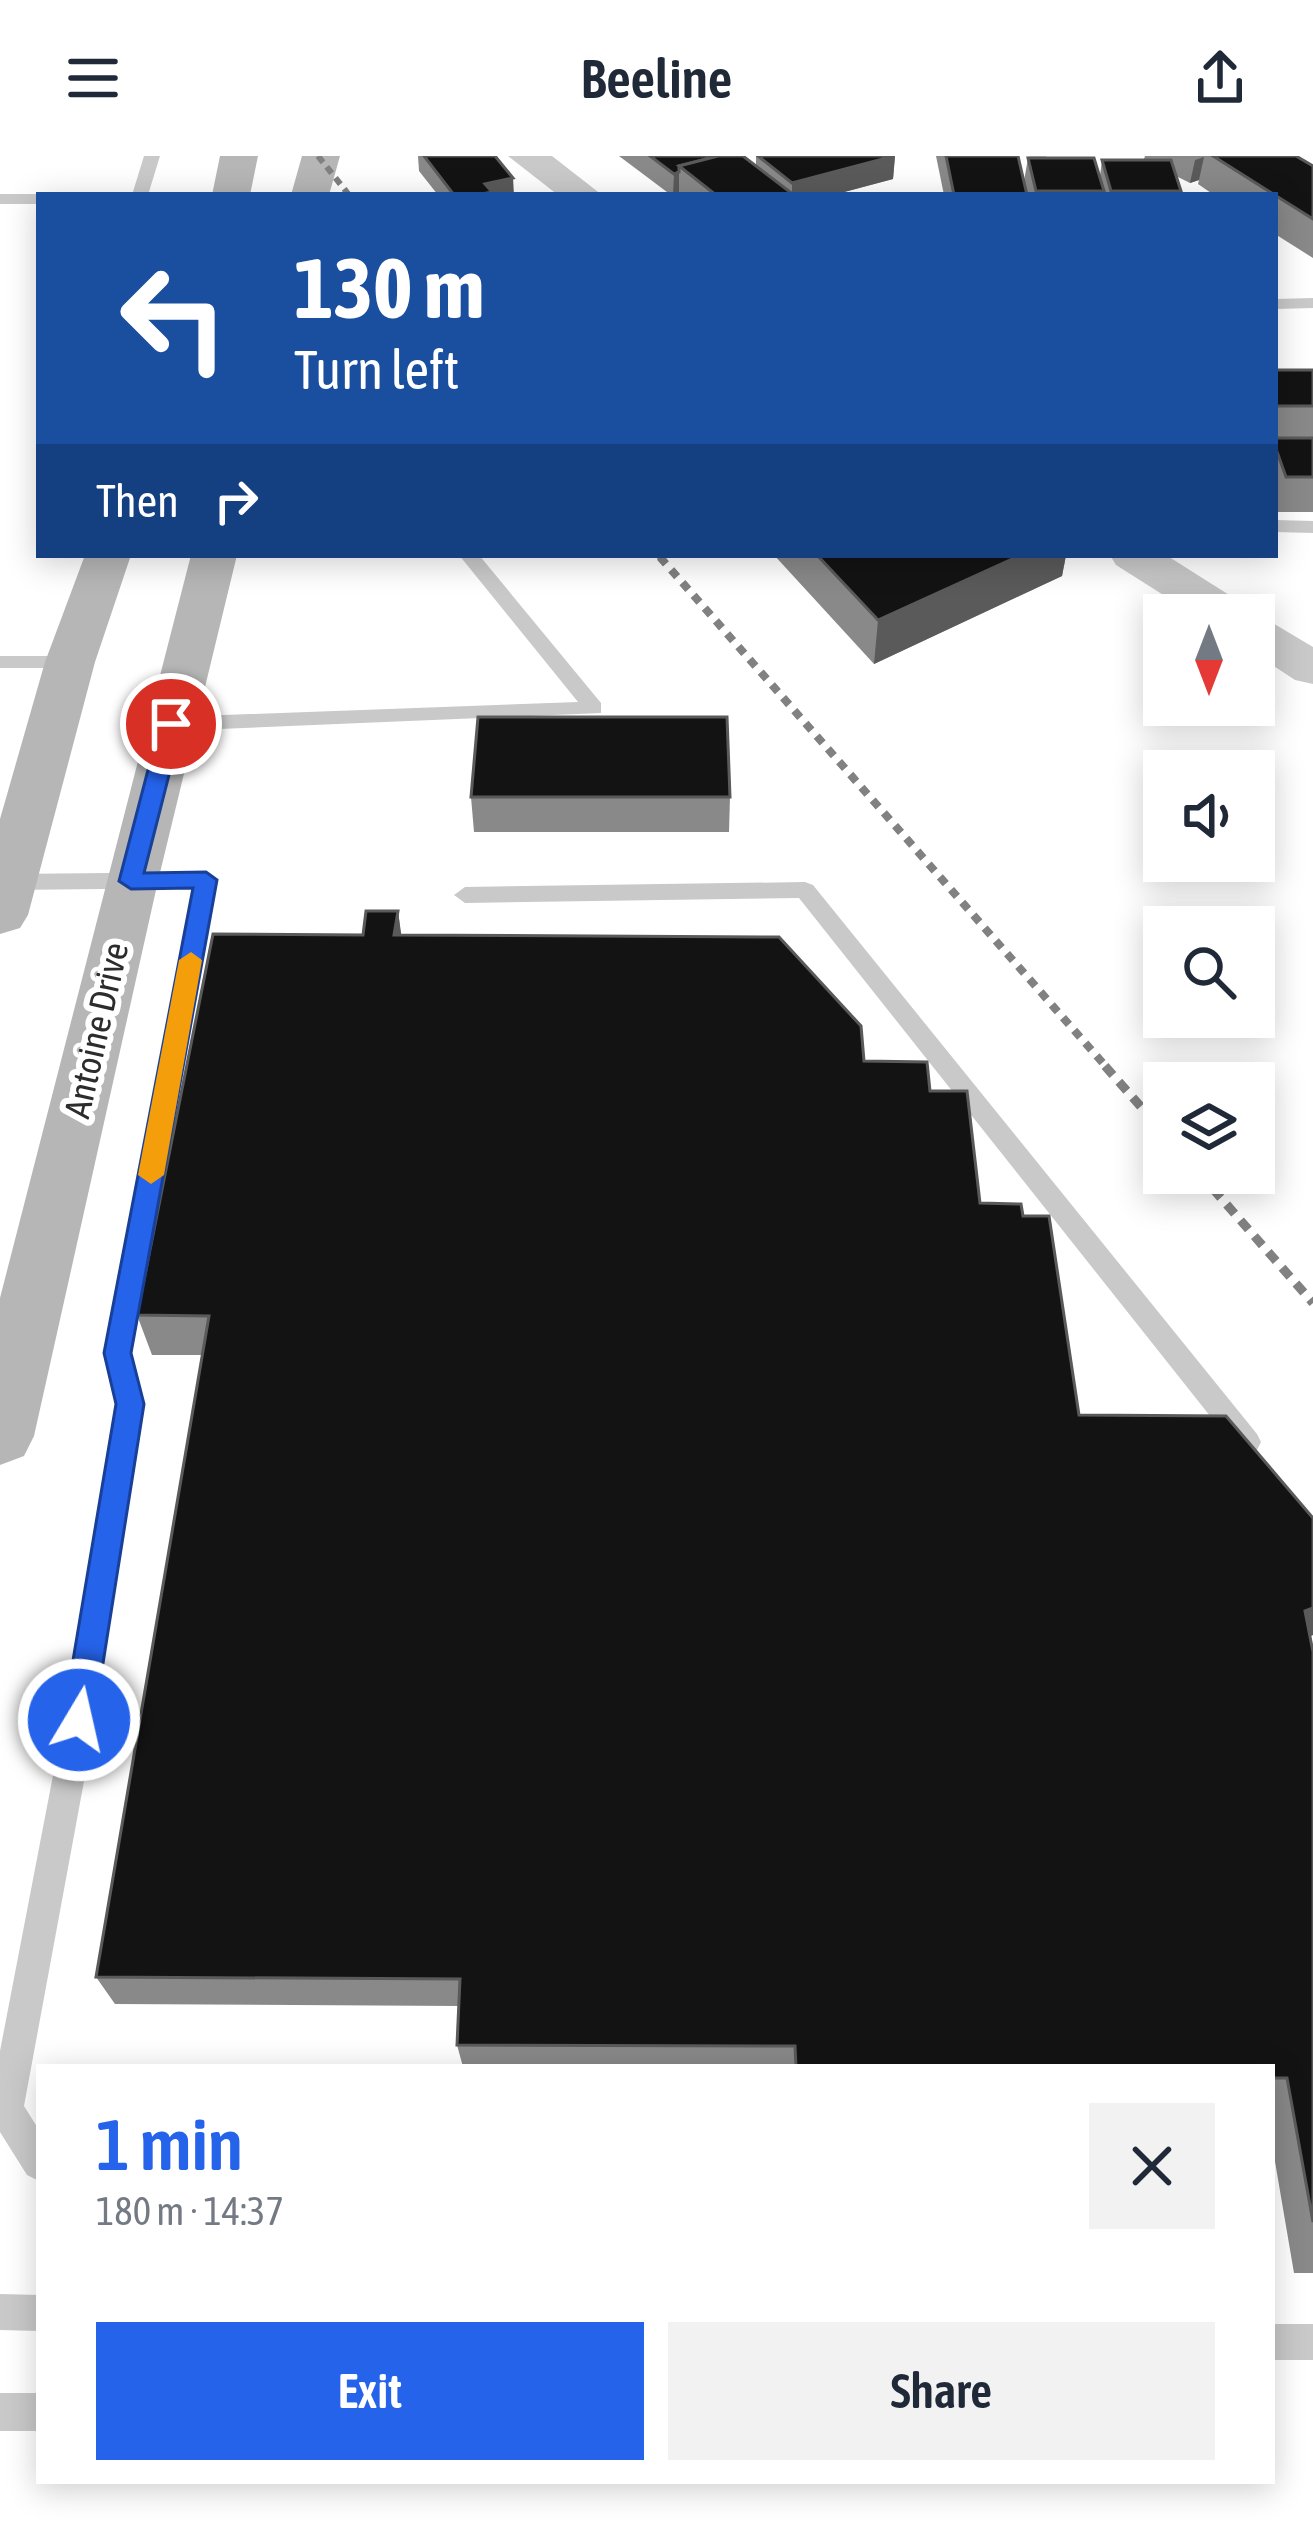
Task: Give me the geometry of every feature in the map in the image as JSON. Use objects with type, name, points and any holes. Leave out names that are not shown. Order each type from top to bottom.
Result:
[{"type":"main road","points":[[232,192],[239,156]]},
{"type":"main road","points":[[311,192],[321,156]]},
{"type":"main road","points":[[5,898],[70,662],[107,558]]},
{"type":"main road","name":"Antoine Drive","points":[[0,1436],[131,881],[213,558]]},
{"type":"street","points":[[537,158],[579,192]]},
{"type":"street","points":[[1138,558],[1195,594]]},
{"type":"street","points":[[1275,645],[1313,669]]},
{"type":"lane","points":[[141,192],[152,156]]},
{"type":"lane","points":[[0,199],[36,199]]},
{"type":"lane","points":[[1278,304],[1313,303]]},
{"type":"lane","points":[[1278,526],[1313,527]]},
{"type":"lane","points":[[171,724],[593,708],[471,558]]},
{"type":"lane","points":[[0,662],[70,662]]},
{"type":"lane","points":[[5,898],[131,881],[206,880],[118,1353],[130,1404],[71,1765],[6,2109],[36,2158]]},
{"type":"lane","points":[[465,895],[805,890],[1268,1469]]},
{"type":"lane","points":[[0,2312],[36,2313]]},
{"type":"lane","points":[[1275,2342],[1313,2342]]},
{"type":"lane","points":[[0,2411],[36,2412]]},
{"type":"building","points":[[424,156],[495,156],[513,178],[485,184],[492,192],[452,192]]},
{"type":"building","points":[[650,156],[718,156],[679,166],[674,174]]},
{"type":"building","points":[[718,156],[743,156],[790,192],[712,192],[679,166]]},
{"type":"building","points":[[758,156],[894,156],[792,183]]},
{"type":"building","points":[[946,156],[1018,156],[1026,192],[953,192]]},
{"type":"building","points":[[1213,156],[1296,156],[1313,166],[1313,219],[1278,197],[1278,192],[1270,192]]},
{"type":"building","points":[[1028,158],[1094,158],[1104,191],[1036,191]]},
{"type":"building","points":[[1102,160],[1171,160],[1181,191],[1111,191]]},
{"type":"building","points":[[1278,370],[1313,370],[1313,406],[1278,406]]},
{"type":"building","points":[[1278,438],[1313,438],[1313,477],[1286,477]]},
{"type":"building","points":[[820,558],[1014,558],[878,620]]},
{"type":"building","points":[[478,717],[727,717],[730,797],[471,797]]},
{"type":"building","points":[[366,911],[398,911],[394,935],[779,937],[861,1026],[864,1061],[927,1062],[930,1091],[967,1091],[980,1203],[1021,1204],[1023,1216],[1049,1216],[1079,1415],[1226,1416],[1313,1518],[1313,1608],[1305,1611],[1313,1652],[1313,2222],[1287,2078],[1275,2078],[1275,2064],[796,2064],[795,2046],[457,2045],[460,1979],[96,1977],[209,1316],[137,1315],[213,934],[363,935]]},
{"type":"railway","points":[[318,156],[347,192]]},
{"type":"railway","points":[[661,558],[1108,1069]]},
{"type":"railway","points":[[1105,1066],[1143,1109]]},
{"type":"railway","points":[[1217,1194],[1313,1303]]},
{"type":"slow traffic","points":[[151,1175],[191,960]]},
{"type":"route","points":[[79,1720],[130,1404],[118,1353],[206,880],[131,881],[171,724]]}]
